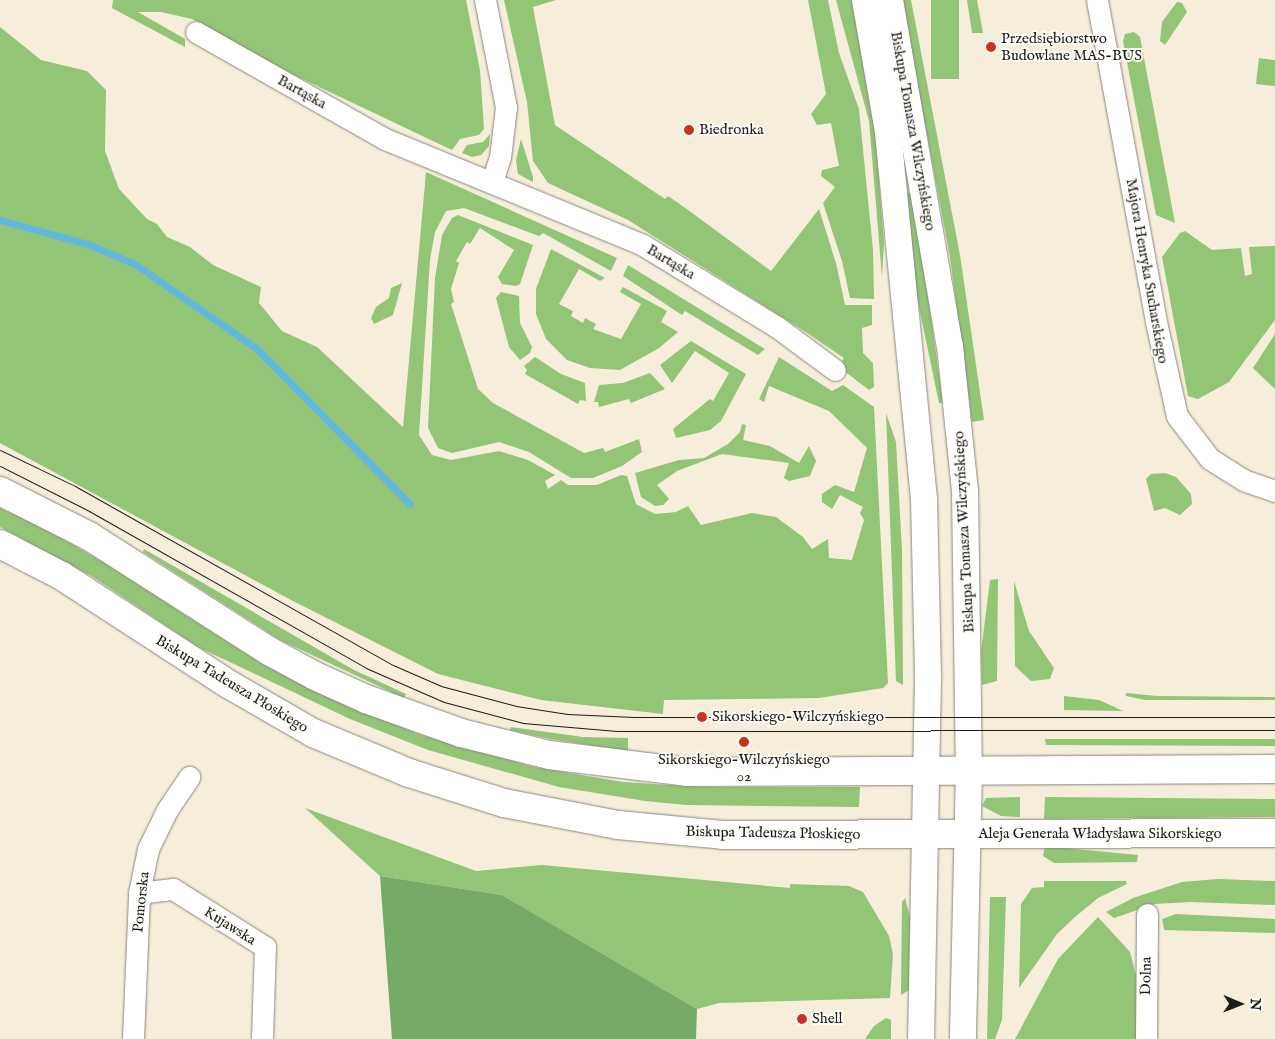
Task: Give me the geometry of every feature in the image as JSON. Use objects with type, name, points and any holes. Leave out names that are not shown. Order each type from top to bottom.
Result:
[{"type":"main road","points":[[0,491],[89,536],[269,651],[315,676],[366,699],[461,733],[549,755],[687,772],[1275,769]]},
{"type":"main road","name":"Biskupa Tadeusza Płoskiego","points":[[0,544],[62,576],[230,685],[313,733],[409,773],[504,803],[618,825],[676,831],[723,834],[924,834]]},
{"type":"main road","name":"Aleja Generała Władysława Sikorskiego","points":[[924,834],[1275,833]]},
{"type":"street","points":[[485,0],[506,107],[500,157],[492,181]]},
{"type":"street","name":"Biskupa Tomasza Wilczyńskiego","points":[[864,0],[888,132],[924,499],[928,590],[921,1039]]},
{"type":"street","name":"Biskupa Tomasza Wilczyńskiego","points":[[890,0],[930,223],[958,412],[966,511],[969,770],[963,1039]]},
{"type":"street","name":"Majora Henryka Sucharskiego","points":[[1097,0],[1156,322],[1177,416],[1210,458],[1243,480],[1275,491]]},
{"type":"street","name":"Bartąska","points":[[196,32],[386,139],[492,181],[643,246],[777,327],[835,370]]},
{"type":"street","name":"Pomorska","points":[[133,1039],[139,893],[148,849],[167,810],[189,777]]},
{"type":"street","name":"Kujawska","points":[[139,893],[173,889],[265,947],[262,1039]]},
{"type":"street","name":"Dolna","points":[[1146,1039],[1147,914]]},
{"type":"green space","points":[[113,0],[466,0],[480,70],[484,129],[479,135],[460,139],[452,150],[296,76],[192,19],[161,12],[138,12],[185,39],[185,47],[112,8]]},
{"type":"green space","points":[[504,0],[556,0],[533,7],[555,125],[665,199],[668,196],[771,271],[819,209],[836,263],[845,305],[872,305],[872,325],[862,328],[863,353],[873,363],[874,387],[869,390],[839,367],[844,358],[628,220],[548,183],[533,161],[527,102]]},
{"type":"green space","points":[[808,0],[828,0],[839,53],[859,109],[873,250],[874,299],[850,298],[842,261],[823,203],[835,187],[821,176],[822,170],[839,166],[831,123],[817,125],[811,114],[826,94]]},
{"type":"green space","points":[[836,0],[852,0],[875,133],[884,243],[882,277],[869,121]]},
{"type":"green space","points":[[902,0],[911,0],[960,255],[984,420],[972,422],[950,257]]},
{"type":"green space","points":[[931,0],[959,0],[959,79],[931,79]]},
{"type":"green space","points":[[967,0],[977,0],[983,33],[972,33]]},
{"type":"green space","points":[[1177,2],[1182,3],[1187,12],[1165,45],[1160,41],[1162,22]]},
{"type":"green space","points":[[0,27],[41,60],[87,71],[106,90],[105,151],[119,189],[147,219],[157,224],[167,237],[190,247],[213,265],[261,287],[259,303],[282,331],[317,347],[403,427],[426,172],[617,258],[611,271],[543,233],[539,236],[464,208],[446,211],[435,232],[430,260],[419,435],[432,455],[451,460],[499,451],[528,460],[555,475],[545,481],[548,489],[561,480],[568,485],[597,485],[621,475],[627,476],[636,504],[655,514],[676,512],[688,506],[701,525],[752,513],[776,517],[803,537],[812,549],[828,539],[829,558],[852,560],[864,520],[860,513],[863,507],[840,495],[832,509],[822,502],[822,494],[835,485],[854,492],[867,448],[829,411],[769,386],[764,402],[759,399],[779,357],[832,391],[843,385],[874,407],[888,683],[883,688],[819,698],[664,700],[663,714],[541,700],[438,674],[293,601],[0,443]]},
{"type":"green space","points":[[1134,32],[1140,37],[1175,223],[1156,215],[1123,41],[1125,34]]},
{"type":"green space","points":[[1259,58],[1275,60],[1275,86],[1256,84]]},
{"type":"green space","points":[[490,134],[489,146],[481,155],[472,157],[462,153],[467,145],[483,142]]},
{"type":"green space","points":[[521,139],[533,182],[518,174],[516,160]]},
{"type":"green space","points":[[910,193],[925,275],[943,403],[939,403],[917,298],[907,194]]},
{"type":"green space","points":[[458,215],[533,245],[520,284],[516,286],[502,284],[498,277],[514,250],[480,228],[470,244],[467,242],[456,261],[459,263],[451,289],[454,302],[451,304],[478,389],[493,403],[584,453],[603,448],[605,452],[639,439],[642,452],[622,466],[593,478],[571,478],[529,452],[499,442],[452,453],[438,448],[428,428],[435,278],[442,235],[452,218]]},
{"type":"green space","points":[[1185,231],[1212,250],[1241,248],[1245,276],[1252,274],[1249,247],[1275,246],[1275,320],[1229,382],[1198,399],[1188,396],[1162,257],[1180,233]]},
{"type":"green space","points":[[551,249],[605,278],[600,281],[579,269],[559,304],[573,311],[571,316],[583,323],[585,318],[596,324],[593,329],[621,339],[641,304],[620,292],[623,287],[667,311],[661,322],[678,332],[659,348],[620,370],[590,368],[567,360],[546,339],[536,314],[536,289]]},
{"type":"green space","points":[[628,265],[765,349],[758,355],[685,311],[682,315],[623,276]]},
{"type":"green space","points":[[402,283],[393,315],[374,324],[371,318],[376,307],[389,298],[391,288]]},
{"type":"green space","points":[[501,292],[519,296],[520,323],[532,347],[530,353],[520,360],[509,347],[496,298]]},
{"type":"green space","points":[[1275,334],[1275,389],[1253,368]]},
{"type":"green space","points":[[691,341],[746,374],[721,421],[710,430],[676,438],[673,429],[710,399],[713,401],[729,373],[695,351],[672,383],[660,365]]},
{"type":"green space","points":[[535,357],[561,374],[585,383],[586,401],[580,400],[578,404],[525,374],[527,370],[524,366]]},
{"type":"green space","points":[[650,373],[665,389],[631,403],[629,399],[599,407],[598,402],[594,402],[599,385],[623,383]]},
{"type":"green space","points":[[886,413],[896,442],[902,550],[903,685],[896,681]]},
{"type":"green space","points":[[742,424],[746,425],[743,440],[770,446],[799,463],[809,446],[816,461],[810,476],[789,481],[784,478],[789,463],[722,454],[677,471],[657,485],[669,499],[663,505],[655,506],[641,497],[635,473],[679,460],[704,458],[728,444],[740,432]]},
{"type":"green space","points":[[1165,473],[1176,477],[1191,494],[1192,504],[1180,515],[1165,508],[1154,511],[1146,479],[1151,474]]},
{"type":"green space","points":[[0,508],[53,533],[106,564],[264,665],[320,694],[421,735],[534,767],[623,782],[702,787],[860,787],[859,807],[686,805],[645,801],[559,787],[428,750],[350,719],[198,647],[93,577],[0,527]]},
{"type":"green space","points":[[144,549],[354,670],[406,694],[404,698],[280,640],[143,552]]},
{"type":"green space","points":[[998,579],[997,681],[982,685],[981,652],[990,580]]},
{"type":"green space","points":[[1014,581],[1029,631],[1054,668],[1050,679],[1031,681],[1015,666]]},
{"type":"green space","points":[[1126,693],[1157,696],[1275,697],[1275,700],[1145,700],[1126,696]]},
{"type":"green space","points":[[1064,696],[1099,700],[1123,711],[1064,710]]},
{"type":"green space","points":[[511,727],[583,737],[628,738],[628,751],[550,739],[510,730]]},
{"type":"green space","points":[[1045,739],[1275,739],[1275,746],[1046,745]]},
{"type":"green space","points":[[1020,797],[1020,817],[1001,816],[982,806],[986,798]]},
{"type":"green space","points":[[1045,797],[1275,799],[1275,817],[1044,819]]},
{"type":"green space","points":[[305,808],[476,871],[542,865],[790,888],[790,884],[849,886],[863,892],[889,936],[893,954],[890,998],[719,1003],[697,1009],[502,895],[380,876]]},
{"type":"green space","points":[[1045,846],[1138,855],[1137,862],[1054,863],[1043,856]]},
{"type":"green space","points":[[380,876],[502,895],[697,1009],[696,1039],[392,1039]]},
{"type":"green space","points":[[1218,879],[1275,881],[1275,905],[1190,902],[1155,904],[1114,918],[1106,912],[1133,898],[1182,882]]},
{"type":"green space","points":[[1044,881],[1126,881],[1127,884],[1098,898],[1057,934],[1019,988],[1021,904],[1032,888],[1044,887]]},
{"type":"green space","points":[[990,897],[1006,897],[1002,1020],[995,1039],[987,1039]]},
{"type":"green space","points":[[905,898],[910,917],[909,990],[901,995],[902,902]]},
{"type":"green space","points":[[1176,914],[1275,919],[1275,933],[1164,930],[1162,919]]},
{"type":"green space","points":[[1098,917],[1130,952],[1138,983],[1136,1039],[1015,1039],[1058,959]]},
{"type":"green space","points":[[886,1018],[891,1020],[891,1039],[865,1039],[874,1026]]},
{"type":"waterway","points":[[0,220],[88,244],[135,264],[256,348],[410,504]]},
{"type":"tram line","points":[[0,450],[75,486],[393,665],[441,686],[516,706],[567,714],[634,717],[1275,717]]},
{"type":"tram line","points":[[0,466],[89,511],[366,668],[444,702],[523,723],[617,731],[1275,730]]},
{"type":"place","name":"Przedsiębiorstwo Budowlane MAS-BUS","points":[[991,47]]},
{"type":"place","name":"Biedronka","points":[[689,130]]},
{"type":"place","name":"Sikorskiego-Wilczyńskiego","points":[[702,717]]},
{"type":"place","name":"Sikorskiego-Wilczyńskiego 02","points":[[744,742]]},
{"type":"place","name":"Shell","points":[[802,1019]]}]
